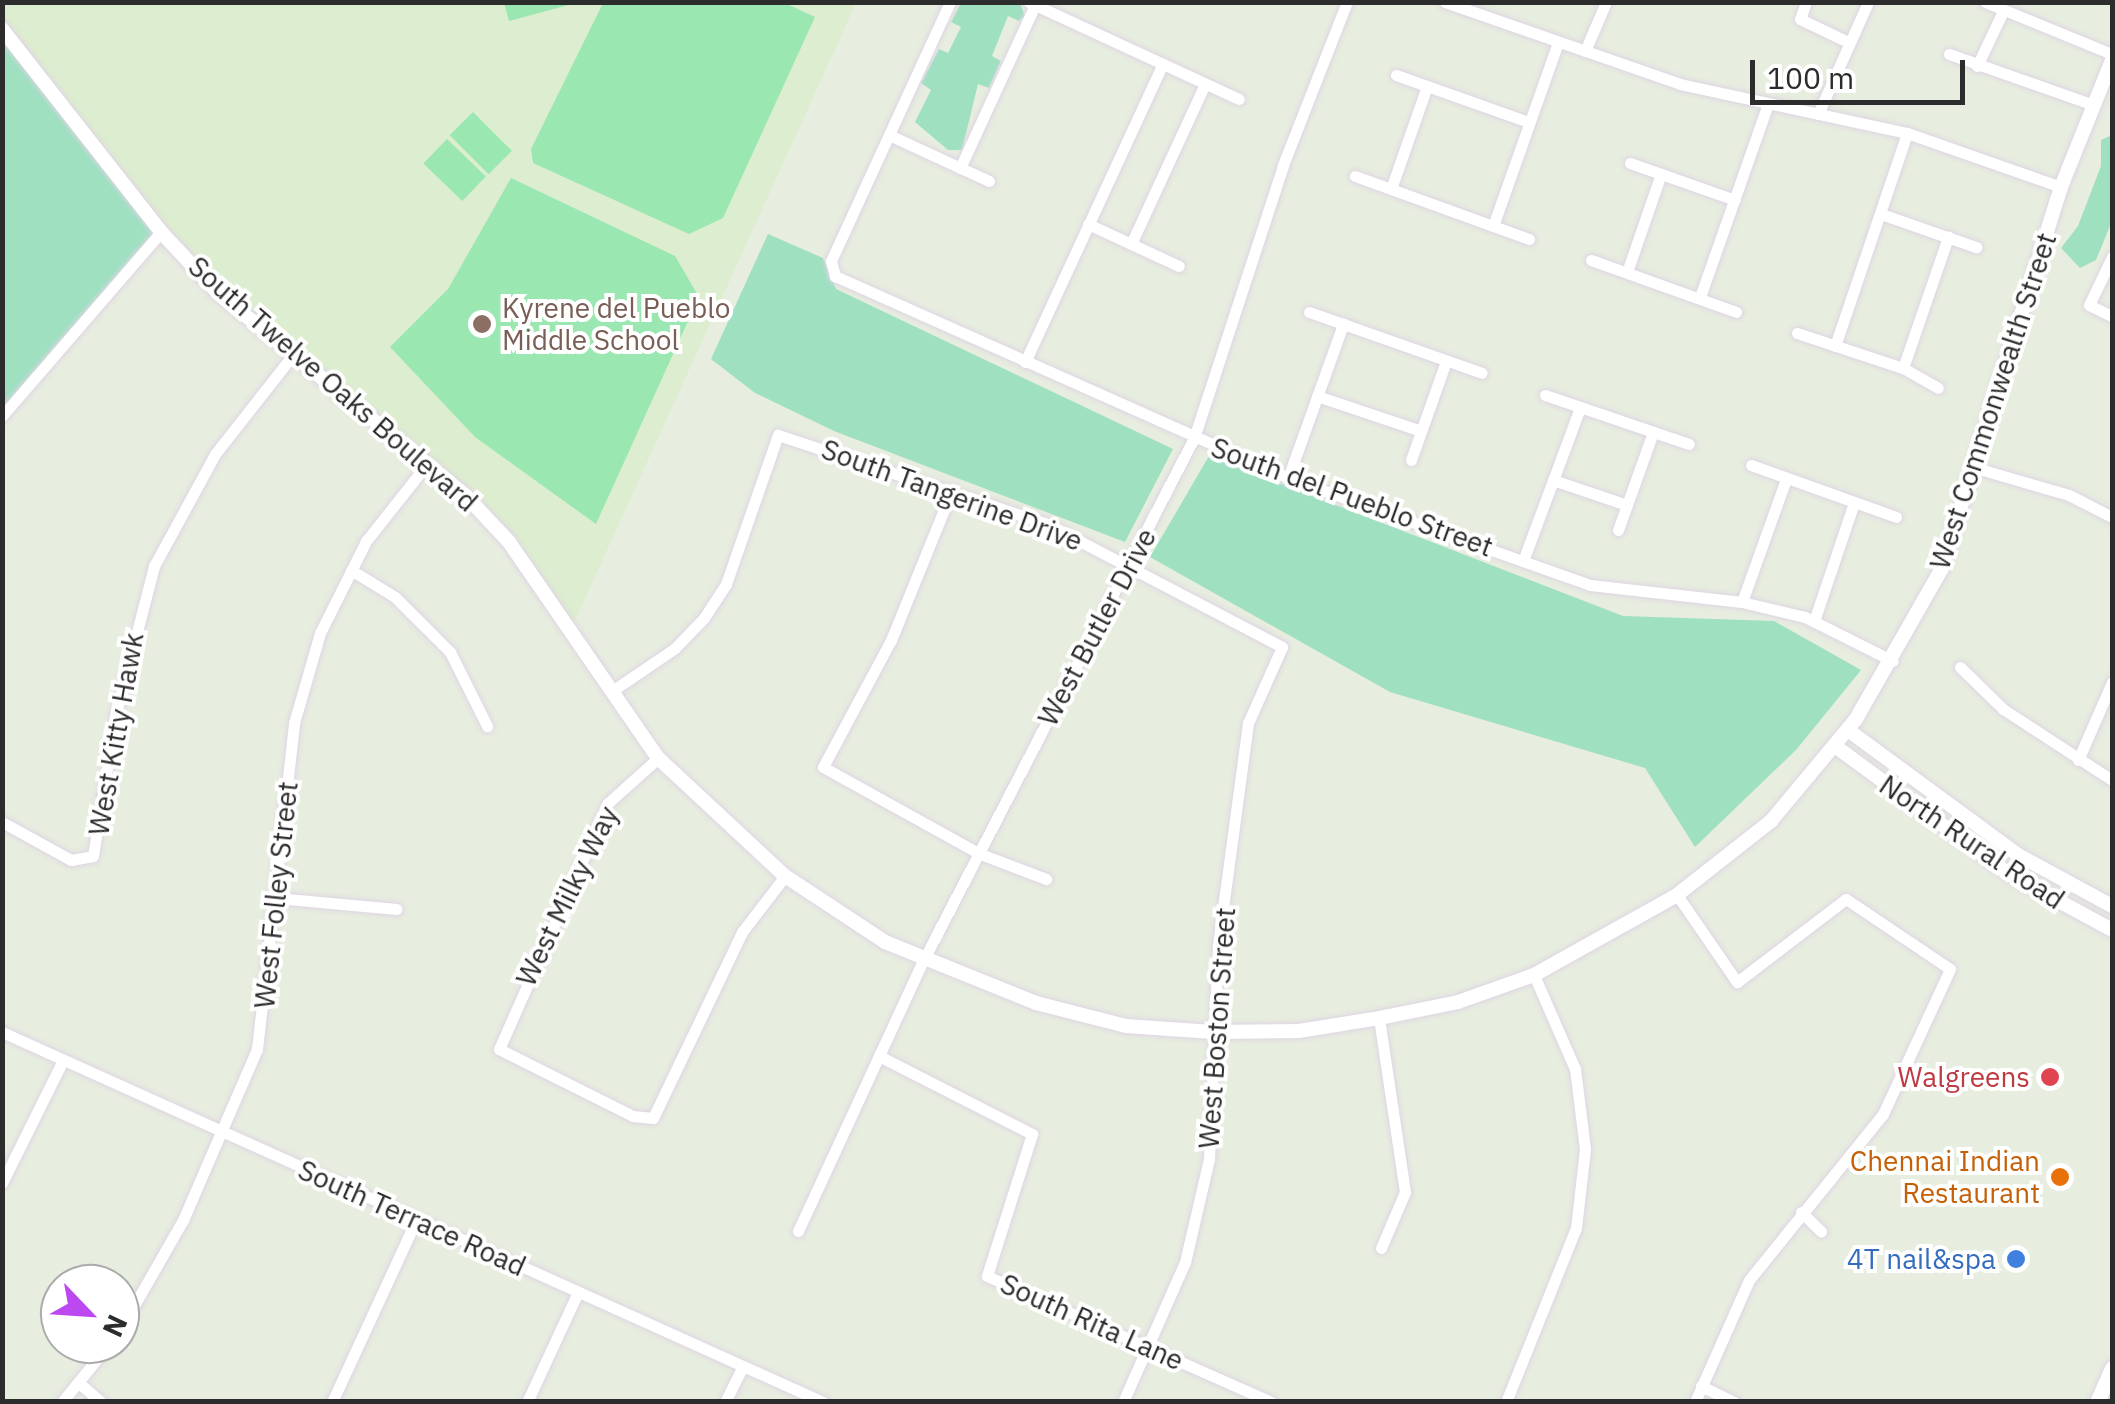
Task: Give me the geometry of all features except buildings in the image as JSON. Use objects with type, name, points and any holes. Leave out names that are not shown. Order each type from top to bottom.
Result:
[{"type":"main road","points":[[2097,1402],[2111,1373]]},
{"type":"street","points":[[950,2],[889,135],[989,181]]},
{"type":"street","name":"West Butler Drive","points":[[798,1231],[923,960],[1132,564],[1194,438],[1282,165],[1347,2]]},
{"type":"street","points":[[1445,2],[1466,6],[1585,51],[1768,104],[1907,133],[2061,187]]},
{"type":"street","points":[[1585,51],[1606,2]]},
{"type":"street","points":[[1806,2],[1800,19],[1850,43]]},
{"type":"street","points":[[1818,114],[1868,2]]},
{"type":"street","points":[[1985,2],[2112,57]]},
{"type":"street","points":[[960,168],[1032,4],[1239,99]]},
{"type":"street","points":[[1977,66],[2003,10]]},
{"type":"street","name":"South Twelve Oaks Boulevard","points":[[2,29],[161,232],[218,293],[427,464],[509,542],[658,758],[785,876],[923,960],[1088,1016],[1213,1032],[1298,1031],[1458,1002],[1534,976],[1677,895],[1771,821],[1848,730]]},
{"type":"street","points":[[1493,226],[1558,42]]},
{"type":"street","points":[[1949,54],[2094,106]]},
{"type":"street","name":"West Commonwealth Street","points":[[1848,730],[1893,661],[1941,570],[2061,187],[2109,79],[2112,57]]},
{"type":"street","points":[[1025,362],[1162,64]]},
{"type":"street","points":[[1396,76],[1529,122]]},
{"type":"street","points":[[1131,244],[1206,84]]},
{"type":"street","points":[[1392,189],[1427,86]]},
{"type":"street","points":[[1700,298],[1768,104]]},
{"type":"street","points":[[1835,346],[1907,133]]},
{"type":"street","name":"South del Pueblo Street","points":[[889,135],[832,269],[840,279],[1288,478],[1621,592],[1742,602],[1814,621],[1893,661]]},
{"type":"street","points":[[1630,163],[1734,200]]},
{"type":"street","points":[[1627,272],[1660,174]]},
{"type":"street","points":[[1355,176],[1529,239]]},
{"type":"street","points":[[1880,214],[1976,247]]},
{"type":"street","points":[[1088,224],[1179,266]]},
{"type":"street","points":[[2,416],[161,232]]},
{"type":"street","points":[[1903,368],[1948,238]]},
{"type":"street","points":[[2112,257],[2089,305],[2112,316]]},
{"type":"street","points":[[1591,260],[1736,312]]},
{"type":"street","points":[[1309,312],[1482,373]]},
{"type":"street","points":[[1288,478],[1343,324]]},
{"type":"street","points":[[1797,334],[1903,368],[1938,388]]},
{"type":"street","name":"West Kitty Hawk","points":[[2,822],[71,860],[93,856],[116,713],[154,566],[215,454],[292,356]]},
{"type":"street","points":[[1411,460],[1446,360]]},
{"type":"street","points":[[1544,394],[1689,444]]},
{"type":"street","points":[[1317,396],[1421,431]]},
{"type":"street","points":[[1523,561],[1580,408]]},
{"type":"street","points":[[1618,530],[1653,432]]},
{"type":"street","name":"South Tangerine Drive","points":[[612,692],[676,648],[704,618],[726,584],[778,435],[952,490],[1132,564],[1282,647]]},
{"type":"street","name":"West Folley Street","points":[[140,1295],[183,1220],[224,1133],[257,1049],[294,722],[320,633],[351,570],[427,464]]},
{"type":"street","points":[[1750,466],[1896,517]]},
{"type":"street","points":[[1976,468],[2069,495],[2112,518]]},
{"type":"street","points":[[1742,602],[1786,478]]},
{"type":"street","points":[[1553,480],[1627,505]]},
{"type":"street","points":[[952,490],[898,626],[823,767],[978,853],[1046,879]]},
{"type":"street","points":[[1814,621],[1854,503]]},
{"type":"street","points":[[351,570],[395,596],[450,652],[487,726]]},
{"type":"street","name":"West Boston Street","points":[[1123,1402],[1184,1262],[1208,1159],[1213,1032],[1248,722],[1282,647]]},
{"type":"street","points":[[1960,668],[2003,710],[2112,780]]},
{"type":"street","points":[[2078,760],[2112,682]]},
{"type":"street","name":"North Rural Road","points":[[1848,730],[1962,817],[2110,905]]},
{"type":"street","name":"North Rural Road","points":[[1835,746],[1949,834],[2106,927]]},
{"type":"street","name":"West Milky Way","points":[[658,758],[608,803],[499,1049],[634,1116],[653,1118],[742,932],[785,876]]},
{"type":"street","points":[[1677,895],[1738,982],[1846,899],[1950,968],[1883,1114],[1749,1280],[1696,1402]]},
{"type":"street","points":[[276,898],[396,909]]},
{"type":"street","points":[[2106,927],[2110,905]]},
{"type":"street","points":[[1506,1402],[1576,1228],[1585,1149],[1575,1069],[1534,976]]},
{"type":"street","points":[[1379,1018],[1405,1192],[1381,1248]]},
{"type":"street","name":"South Terrace Road","points":[[2,1032],[823,1402]]},
{"type":"street","name":"South Rita Lane","points":[[879,1056],[1032,1134],[987,1276],[1270,1402]]},
{"type":"street","points":[[2,1184],[63,1060]]},
{"type":"street","points":[[1801,1212],[1821,1232]]},
{"type":"street","points":[[332,1402],[416,1220]]},
{"type":"street","points":[[527,1402],[578,1292]]},
{"type":"street","points":[[62,1402],[94,1364]]},
{"type":"street","points":[[726,1402],[743,1366]]},
{"type":"street","points":[[79,1383],[102,1402]]},
{"type":"street","points":[[1701,1386],[1734,1402]]},
{"type":"shaded area","name":"Kyrene del Pueblo Middle School","points":[[3,2],[856,3],[571,629],[467,496],[218,293],[3,29]]},
{"type":"green space","points":[[575,2],[576,3],[509,21],[504,3]]},
{"type":"green space","points":[[603,3],[785,3],[815,17],[723,218],[689,234],[533,163],[531,149]]},
{"type":"green space","points":[[961,3],[1020,3],[1025,16],[1019,21],[1008,16],[992,56],[1001,61],[989,88],[978,84],[962,150],[948,150],[915,122],[931,90],[921,83],[939,49],[948,53],[961,27],[951,22]]},
{"type":"green space","points":[[3,29],[161,232],[3,416]]},
{"type":"green space","points":[[473,112],[512,151],[489,174],[450,135]]},
{"type":"green space","points":[[2112,135],[2112,221],[2096,260],[2080,268],[2061,248],[2078,226],[2101,166],[2101,140]]},
{"type":"green space","points":[[447,139],[486,177],[462,201],[423,163]]},
{"type":"green space","points":[[511,178],[675,256],[699,297],[596,524],[475,437],[390,347],[448,289]]},
{"type":"green space","points":[[768,234],[823,258],[836,289],[1173,449],[1125,542],[834,431],[755,393],[711,359]]},
{"type":"green space","points":[[1209,456],[1623,616],[1774,621],[1861,670],[1796,750],[1695,847],[1645,768],[1390,692],[1150,557]]},
{"type":"place","name":"Kyrene del Pueblo Middle School","points":[[482,324]]},
{"type":"place","name":"Walgreens","points":[[2050,1077]]},
{"type":"place","name":"Chennai Indian Restaurant","points":[[2060,1177]]},
{"type":"place","name":"4T nail&spa","points":[[2016,1259]]}]
